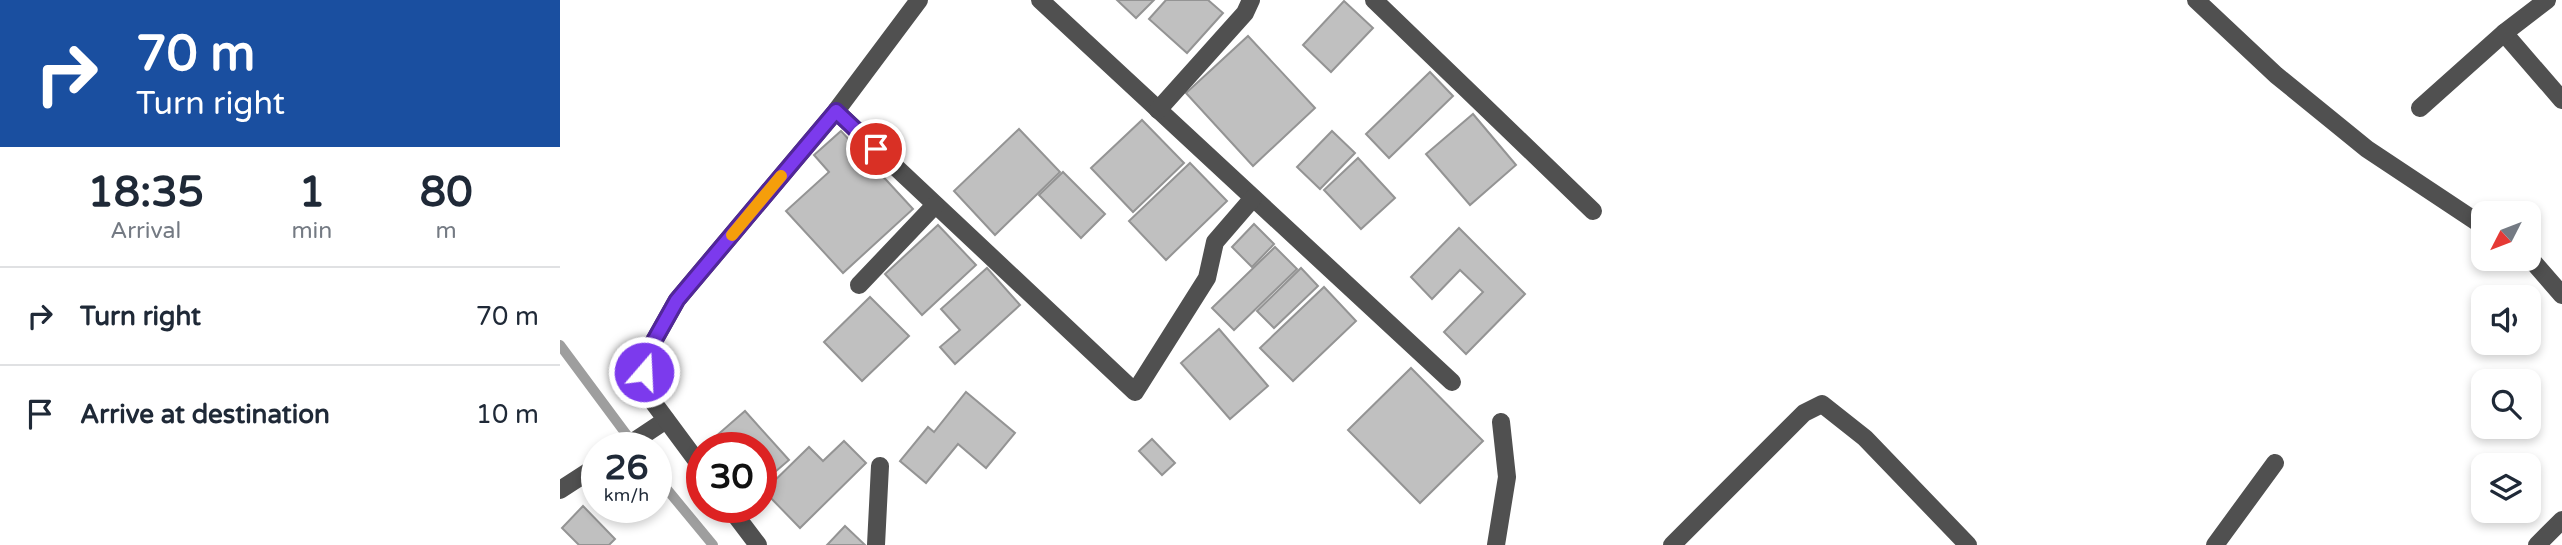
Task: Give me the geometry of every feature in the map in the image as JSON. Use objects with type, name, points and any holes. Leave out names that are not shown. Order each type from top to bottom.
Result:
[{"type":"street","points":[[686,447],[642,387],[645,357],[677,300],[836,111],[919,0]]},
{"type":"street","points":[[1040,0],[1451,382]]},
{"type":"street","points":[[1158,110],[1245,13],[1251,0]]},
{"type":"street","points":[[1374,0],[1593,211]]},
{"type":"street","points":[[2196,0],[2276,75],[2367,149],[2471,218]]},
{"type":"street","points":[[2420,108],[2504,33],[2547,0]]},
{"type":"street","points":[[2504,33],[2562,100]]},
{"type":"street","points":[[836,111],[1135,393],[1208,278],[1215,242],[1253,198]]},
{"type":"street","points":[[859,285],[935,205]]},
{"type":"street","points":[[2541,271],[2562,295]]},
{"type":"street","points":[[1680,542],[1804,413],[1822,404],[1865,438],[1968,545]]},
{"type":"street","points":[[648,432],[666,420]]},
{"type":"street","points":[[1496,545],[1507,477],[1501,422]]},
{"type":"street","points":[[2215,545],[2274,463]]},
{"type":"street","points":[[876,545],[880,466]]},
{"type":"street","points":[[560,489],[581,476]]},
{"type":"street","points":[[2537,545],[2562,520]]},
{"type":"street","points":[[741,523],[758,545]]},
{"type":"building","points":[[1117,0],[1154,0],[1136,18]]},
{"type":"building","points":[[1166,0],[1208,0],[1223,13],[1187,53],[1149,19]]},
{"type":"building","points":[[1344,1],[1373,28],[1331,72],[1303,45]]},
{"type":"building","points":[[1248,36],[1315,108],[1253,166],[1186,93]]},
{"type":"building","points":[[1430,72],[1453,96],[1389,158],[1366,134]]},
{"type":"building","points":[[1473,114],[1516,165],[1470,205],[1426,154]]},
{"type":"building","points":[[1142,120],[1184,163],[1133,212],[1091,168]]},
{"type":"building","points":[[1019,129],[1060,172],[995,235],[954,191]]},
{"type":"building","points":[[841,131],[913,209],[843,273],[786,211],[829,172],[814,155]]},
{"type":"building","points":[[1332,131],[1355,153],[1320,189],[1297,167]]},
{"type":"building","points":[[1358,158],[1395,198],[1361,229],[1324,190]]},
{"type":"building","points":[[1190,163],[1227,201],[1166,260],[1129,221]]},
{"type":"building","points":[[1063,172],[1105,214],[1081,238],[1039,195]]},
{"type":"building","points":[[1254,224],[1274,244],[1252,267],[1232,247]]},
{"type":"building","points":[[938,225],[976,265],[922,315],[885,274]]},
{"type":"building","points":[[1459,228],[1525,294],[1466,354],[1444,332],[1483,292],[1460,270],[1432,299],[1411,277]]},
{"type":"building","points":[[1275,247],[1297,269],[1234,330],[1212,308]]},
{"type":"building","points":[[987,268],[1020,305],[955,364],[940,347],[960,330],[941,309]]},
{"type":"building","points":[[1301,268],[1318,286],[1274,328],[1257,311]]},
{"type":"building","points":[[1324,287],[1356,321],[1293,381],[1260,348]]},
{"type":"building","points":[[870,297],[909,336],[862,381],[824,342]]},
{"type":"building","points":[[1219,329],[1268,386],[1230,419],[1181,363]]},
{"type":"building","points":[[1411,368],[1483,441],[1420,503],[1348,430]]},
{"type":"building","points":[[966,392],[1015,433],[986,468],[958,444],[926,483],[900,461],[928,427],[934,432]]},
{"type":"building","points":[[745,411],[764,432],[721,432]]},
{"type":"building","points":[[1152,439],[1175,463],[1162,475],[1139,451]]},
{"type":"building","points":[[844,441],[866,463],[800,528],[777,504],[777,478],[809,447],[823,461]]},
{"type":"building","points":[[777,447],[789,460],[777,470]]},
{"type":"building","points":[[581,508],[581,523],[599,523],[615,539],[609,545],[579,545],[562,528]]},
{"type":"building","points":[[845,526],[865,545],[827,545]]},
{"type":"waterway","points":[[560,345],[625,432]]},
{"type":"waterway","points":[[672,495],[713,545]]},
{"type":"slow traffic","points":[[732,235],[781,176]]},
{"type":"route","points":[[644,372],[645,357],[677,300],[836,111],[876,149]]}]
